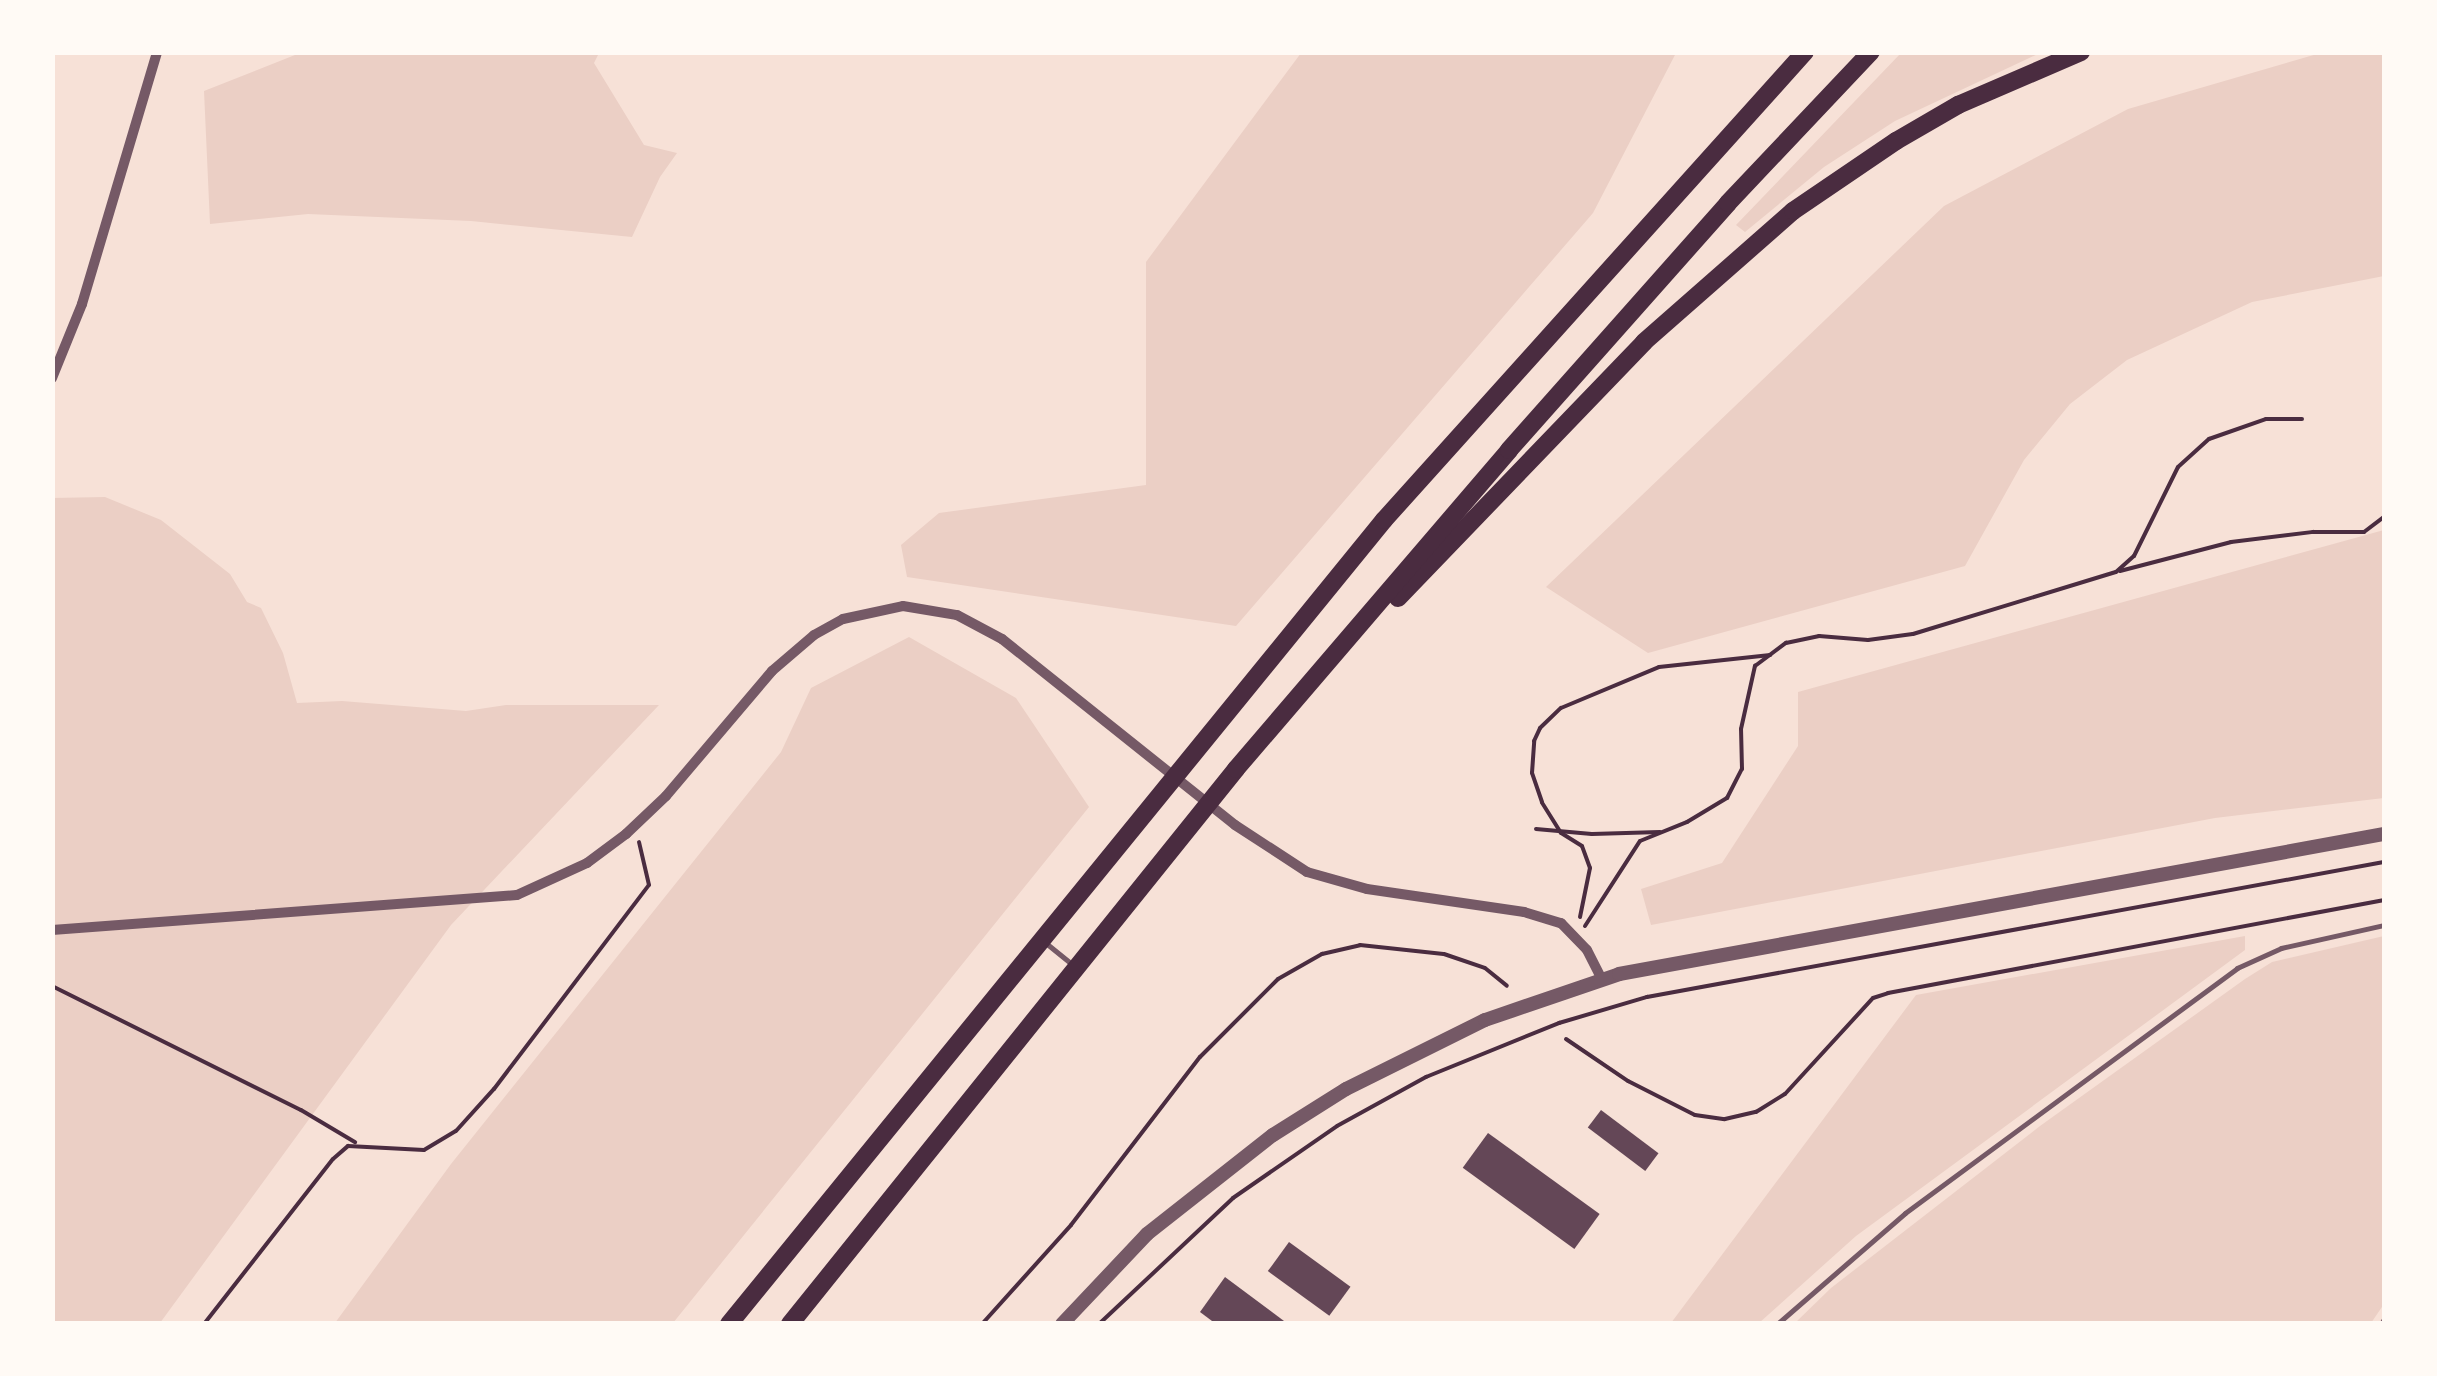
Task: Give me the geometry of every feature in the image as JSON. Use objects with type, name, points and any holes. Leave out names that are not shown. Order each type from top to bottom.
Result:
[{"type":"highway","points":[[729,1324],[1384,520],[1805,52]]},
{"type":"highway","points":[[790,1324],[1236,769],[1728,202],[1870,52]]},
{"type":"highway","points":[[1236,769],[1568,417],[1644,342],[1793,211],[1958,105],[2082,52]]},
{"type":"street","points":[[52,378],[82,304],[158,52]]},
{"type":"street","points":[[52,930],[517,895],[551,882],[613,844],[666,796],[772,671],[803,643],[843,619],[903,606],[956,615],[1002,639],[1235,825],[1307,872],[1367,889],[1524,912],[1561,923],[1588,950],[1602,979]]},
{"type":"street","points":[[1062,1324],[1147,1234],[1273,1135],[1415,1052],[1484,1020],[1602,979],[2384,834]]},
{"type":"lane","points":[[1778,1324],[1905,1213],[2237,968],[2281,948],[2384,925]]},
{"type":"lane","points":[[1041,939],[1076,967]]},
{"type":"path","points":[[2116,572],[2134,556],[2178,468],[2210,439],[2266,419],[2302,418]]},
{"type":"path","points":[[1770,655],[1659,667],[1550,714],[1534,742],[1532,773],[1542,802],[1562,832],[1582,846],[1590,868],[1578,935],[1605,900],[1619,868],[1640,841],[1727,798],[1742,769],[1741,730],[1755,666],[1770,655],[1786,643],[1819,636],[1868,640],[1913,634],[2116,572],[2232,542],[2312,532],[2364,532],[2384,517]]},
{"type":"path","points":[[52,986],[301,1110],[358,1144],[403,1152],[424,1150],[456,1130],[494,1089],[649,884],[636,827]]},
{"type":"path","points":[[1536,830],[1664,832]]},
{"type":"path","points":[[1099,1324],[1233,1198],[1336,1126],[1426,1077],[1560,1023],[1647,997],[1751,976],[2384,862]]},
{"type":"path","points":[[1566,1038],[1628,1081],[1694,1115],[1725,1119],[1756,1112],[1785,1094],[1874,998],[1888,992],[2384,900]]},
{"type":"path","points":[[982,1324],[1071,1225],[1200,1057],[1278,979],[1322,954],[1360,946],[1444,954],[1485,968],[1507,986]]},
{"type":"path","points":[[204,1324],[332,1159],[358,1144]]},
{"type":"shaded area","points":[[2324,52],[2384,53],[2384,276],[2252,302],[2127,360],[2070,404],[2024,460],[1965,566],[1648,653],[1546,587],[1944,206],[2128,109]]},
{"type":"shaded area","points":[[300,53],[599,53],[594,63],[644,145],[677,153],[660,177],[632,237],[471,221],[308,214],[210,224],[204,91]]},
{"type":"shaded area","points":[[1301,53],[1676,53],[1593,213],[1236,626],[907,577],[901,545],[939,513],[1146,485],[1146,262]]},
{"type":"shaded area","points":[[1901,53],[2040,53],[1895,121],[1824,167],[1745,232],[1736,225]]},
{"type":"shaded area","points":[[105,497],[161,520],[230,574],[247,602],[261,608],[283,653],[297,703],[342,701],[466,711],[506,705],[659,705],[451,925],[160,1323],[53,1323],[52,498]]},
{"type":"shaded area","points":[[2384,530],[2384,798],[2215,818],[1651,925],[1641,889],[1722,863],[1798,746],[1798,692]]},
{"type":"shaded area","points":[[909,637],[1016,698],[1089,807],[673,1323],[335,1323],[451,1164],[781,752],[811,688]]},
{"type":"shaded area","points":[[2245,936],[2245,950],[1856,1236],[1759,1323],[1671,1323],[1916,995]]},
{"type":"shaded area","points":[[2384,936],[2384,1304],[2371,1323],[1795,1323],[1831,1288],[2040,1126],[2245,979],[2272,962]]},
{"type":"building","points":[[1601,1110],[1659,1153],[1645,1171],[1588,1128]]},
{"type":"building","points":[[1488,1133],[1600,1214],[1574,1249],[1463,1168]]},
{"type":"building","points":[[1289,1242],[1350,1287],[1329,1316],[1268,1271]]},
{"type":"building","points":[[1225,1277],[1288,1324],[1216,1324],[1200,1312]]}]
